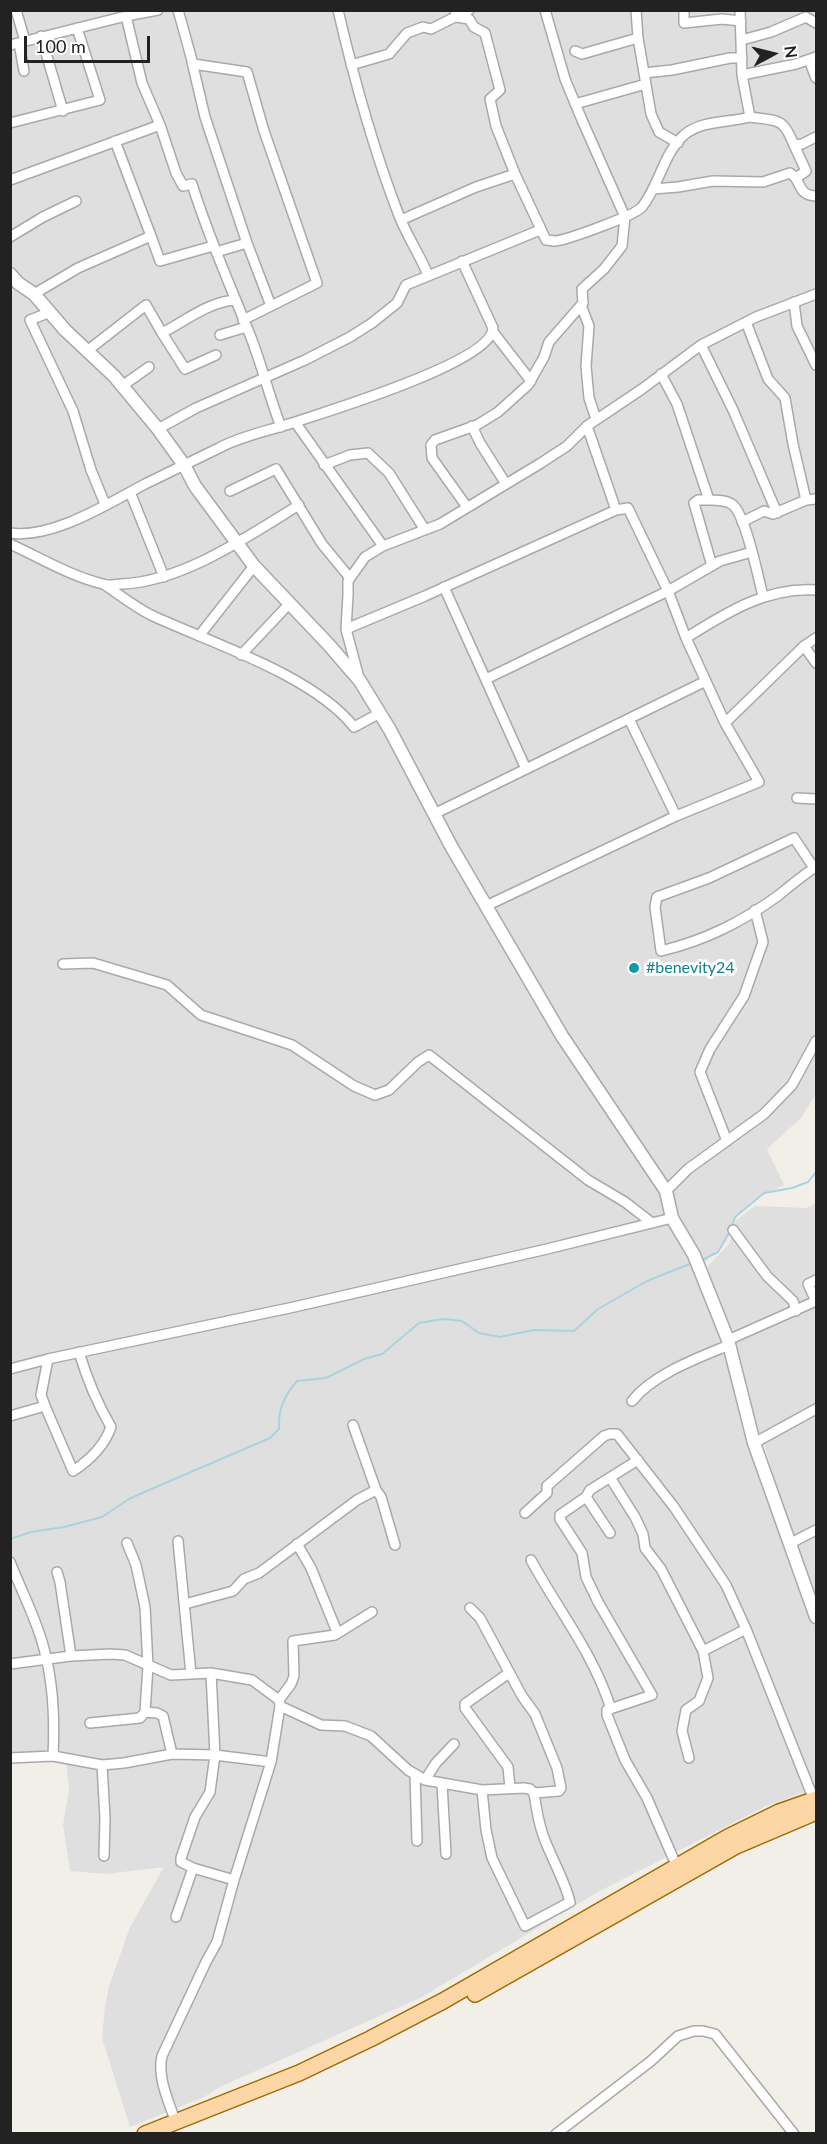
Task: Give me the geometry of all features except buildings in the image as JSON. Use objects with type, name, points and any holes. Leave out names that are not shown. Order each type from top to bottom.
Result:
[{"type":"main road","points":[[175,2128],[299,2073],[443,2001],[728,1837],[779,1812],[816,1804]]},
{"type":"main road","points":[[145,2133],[175,2128],[290,2088],[359,2055],[514,1973],[736,1846],[816,1804]]},
{"type":"street","points":[[16,10],[18,43],[24,71]]},
{"type":"street","points":[[100,10],[102,22]]},
{"type":"street","points":[[18,43],[158,10]]},
{"type":"street","points":[[178,10],[204,117],[271,306]]},
{"type":"street","points":[[338,10],[376,154],[406,233],[418,251],[428,275]]},
{"type":"street","points":[[351,65],[389,54],[407,33],[423,27],[431,29],[456,14],[469,10]]},
{"type":"street","points":[[467,507],[432,458],[430,449],[435,440],[472,426],[498,412],[531,381],[549,342],[583,303],[582,289],[604,269],[622,246],[625,217],[575,104],[544,10]]},
{"type":"street","points":[[636,10],[638,38],[651,114],[655,126],[664,136],[678,142]]},
{"type":"street","points":[[684,10],[684,23],[740,16],[742,75],[750,117]]},
{"type":"street","points":[[456,14],[470,19],[474,27],[485,33],[501,90],[490,99],[494,117],[515,174],[546,240],[556,241],[569,238],[640,210],[653,189],[666,159],[682,136],[698,125],[750,117],[779,121],[787,127],[806,171],[796,178]]},
{"type":"street","points":[[126,16],[142,83],[160,125],[179,180],[183,186],[192,184],[261,364],[263,377],[281,427]]},
{"type":"street","points":[[742,40],[771,32],[806,17],[816,23]]},
{"type":"street","points":[[10,123],[100,100],[77,28]]},
{"type":"street","points":[[41,36],[63,111]]},
{"type":"street","points":[[575,51],[582,54],[638,38]]},
{"type":"street","points":[[644,73],[672,70],[730,58],[742,58]]},
{"type":"street","points":[[742,75],[813,59],[816,78]]},
{"type":"street","points":[[192,62],[247,72],[264,131],[317,284],[271,306],[245,323],[220,335]]},
{"type":"street","points":[[575,104],[646,84]]},
{"type":"street","points":[[10,180],[160,125]]},
{"type":"street","points":[[794,145],[816,137]]},
{"type":"street","points":[[115,141],[160,261],[247,243]]},
{"type":"street","points":[[653,189],[713,181],[763,182],[790,173],[796,178],[805,194],[816,196]]},
{"type":"street","points":[[401,220],[476,187],[515,174]]},
{"type":"street","points":[[10,237],[76,201]]},
{"type":"street","points":[[158,429],[196,408],[320,353],[372,323],[397,303],[406,285],[540,230]]},
{"type":"street","points":[[34,294],[78,268],[150,236]]},
{"type":"street","points":[[462,261],[493,332],[531,381]]},
{"type":"street","points":[[13,281],[34,294],[48,313],[122,386],[184,465],[195,486],[236,544],[360,681],[380,713],[486,906],[582,1068],[666,1191],[672,1218],[694,1255],[729,1342],[754,1443],[789,1544],[812,1594],[816,1617]]},
{"type":"street","points":[[360,681],[346,629],[350,578],[365,557],[383,546],[440,524],[567,446],[596,419],[701,345],[746,322],[816,294]]},
{"type":"street","points":[[162,333],[204,309],[236,300]]},
{"type":"street","points":[[794,302],[797,326],[816,365]]},
{"type":"street","points":[[87,351],[146,305],[185,369],[216,356]]},
{"type":"street","points":[[581,305],[589,326],[586,366],[590,398],[596,419]]},
{"type":"street","points":[[48,313],[30,320],[73,411],[91,470],[105,504]]},
{"type":"street","points":[[742,522],[764,511],[777,513],[812,499],[793,444],[785,398],[768,379],[746,322]]},
{"type":"street","points":[[10,522],[14,534],[38,532],[68,522],[231,442],[281,427],[433,372],[464,357],[488,340],[493,332]]},
{"type":"street","points":[[701,345],[733,410],[777,513]]},
{"type":"street","points":[[122,386],[149,367]]},
{"type":"street","points":[[661,374],[677,404],[710,500]]},
{"type":"street","points":[[295,422],[383,546]]},
{"type":"street","points":[[472,426],[480,443],[506,483]]},
{"type":"street","points":[[587,426],[616,510]]},
{"type":"street","points":[[324,465],[350,455],[368,453],[389,473],[424,530]]},
{"type":"street","points":[[230,491],[276,469],[322,544],[350,578]]},
{"type":"street","points":[[130,492],[164,577]]},
{"type":"street","points":[[712,566],[694,503],[698,500],[727,501],[734,505],[752,552],[763,596]]},
{"type":"street","points":[[105,585],[141,583],[164,577],[236,544],[299,505]]},
{"type":"street","points":[[346,629],[616,510],[628,508],[668,591],[686,638],[725,723],[759,782],[676,816],[486,906]]},
{"type":"street","points":[[10,544],[52,566],[105,585],[148,614],[241,655],[309,689],[337,710],[354,727],[380,713]]},
{"type":"street","points":[[486,680],[668,591],[712,566],[752,552]]},
{"type":"street","points":[[199,636],[254,566]]},
{"type":"street","points":[[444,587],[526,769]]},
{"type":"street","points":[[686,638],[763,596],[785,591],[816,590]]},
{"type":"street","points":[[241,655],[290,603]]},
{"type":"street","points":[[725,723],[804,646],[816,638]]},
{"type":"street","points":[[804,646],[816,663]]},
{"type":"street","points":[[434,814],[706,681]]},
{"type":"street","points":[[629,719],[676,816]]},
{"type":"street","points":[[797,798],[816,798]]},
{"type":"street","points":[[794,838],[815,867],[720,932],[661,951],[655,907],[657,897],[709,878],[794,838]]},
{"type":"street","points":[[727,1141],[700,1072],[710,1049],[744,996],[763,942],[755,910]]},
{"type":"street","points":[[63,964],[93,963],[167,985],[201,1015],[292,1045],[354,1086],[375,1095],[388,1090],[418,1062],[429,1055],[588,1180],[625,1202],[652,1223]]},
{"type":"street","points":[[666,1191],[688,1169],[764,1114],[792,1085],[816,1041]]},
{"type":"street","points":[[10,1369],[79,1352],[294,1307],[672,1218]]},
{"type":"street","points":[[733,1230],[767,1276],[793,1301],[796,1311]]},
{"type":"street","points":[[632,1401],[638,1394],[681,1364],[816,1301],[808,1284],[816,1280]]},
{"type":"street","points":[[48,1359],[41,1395],[73,1471],[93,1459],[111,1427],[97,1402],[79,1352]]},
{"type":"street","points":[[10,1416],[45,1406]]},
{"type":"street","points":[[754,1443],[816,1409]]},
{"type":"street","points":[[352,1425],[376,1490],[381,1497],[395,1545]]},
{"type":"street","points":[[525,1513],[547,1493],[547,1486],[604,1436],[617,1434],[674,1507],[726,1585],[816,1804]]},
{"type":"street","points":[[638,1460],[611,1479],[590,1490],[586,1497],[560,1515],[560,1519],[582,1553],[586,1577],[598,1602],[652,1695],[607,1710],[607,1715],[625,1760],[647,1798],[677,1867]]},
{"type":"street","points":[[611,1479],[635,1516],[643,1534],[645,1548],[661,1569],[703,1651],[708,1678],[699,1701],[686,1710],[682,1731],[689,1758]]},
{"type":"street","points":[[185,1604],[233,1591],[244,1579],[259,1573],[357,1500],[376,1490]]},
{"type":"street","points":[[586,1497],[610,1533]]},
{"type":"street","points":[[789,1544],[816,1530]]},
{"type":"street","points":[[178,1541],[191,1674]]},
{"type":"street","points":[[90,1723],[140,1718],[145,1712],[148,1666],[144,1598],[136,1565],[127,1543]]},
{"type":"street","points":[[297,1544],[311,1568],[337,1632]]},
{"type":"street","points":[[531,1560],[580,1639],[607,1695],[611,1709]]},
{"type":"street","points":[[10,1562],[36,1625],[47,1660],[55,1718],[53,1756]]},
{"type":"street","points":[[57,1572],[72,1656]]},
{"type":"street","points":[[470,1608],[480,1618],[509,1673],[535,1714],[560,1779],[559,1791],[534,1793]]},
{"type":"street","points":[[175,2128],[162,2079],[160,2065],[162,2056],[217,1942],[271,1762],[279,1703],[294,1676],[293,1641],[335,1635],[372,1612]]},
{"type":"street","points":[[703,1651],[746,1629]]},
{"type":"street","points":[[10,1664],[110,1654],[125,1655],[171,1675],[211,1673],[252,1680],[279,1703],[321,1725],[345,1726],[371,1736],[425,1780],[482,1790],[530,1789],[534,1793],[543,1836],[565,1883],[570,1902],[525,1926],[492,1858],[486,1830],[482,1790]]},
{"type":"street","points":[[211,1673],[215,1755],[210,1792],[195,1816],[181,1858],[182,1862],[193,1868],[234,1880]]},
{"type":"street","points":[[509,1673],[484,1689],[465,1706],[508,1767],[510,1788]]},
{"type":"street","points":[[145,1712],[163,1716],[172,1754]]},
{"type":"street","points":[[425,1780],[436,1763],[454,1744]]},
{"type":"street","points":[[10,1758],[53,1756],[102,1765],[124,1764],[172,1754],[215,1755],[271,1762]]},
{"type":"street","points":[[102,1765],[105,1818],[104,1856]]},
{"type":"street","points":[[415,1774],[417,1841]]},
{"type":"street","points":[[442,1784],[446,1854]]},
{"type":"street","points":[[176,1917],[193,1868]]},
{"type":"street","points":[[556,2133],[651,2061],[678,2036],[693,2031],[703,2031],[715,2034],[794,2133]]},
{"type":"shaded area","points":[[11,11],[816,11],[816,1094],[801,1118],[767,1149],[784,1185],[752,1201],[734,1220],[726,1242],[697,1270],[727,1344],[816,1623],[816,1788],[766,1806],[598,1892],[420,1998],[222,2086],[204,2097],[130,2127],[102,2038],[105,2006],[109,1986],[130,1927],[164,1867],[106,1874],[70,1871],[63,1825],[69,1789],[66,1762],[11,1754]]},
{"type":"shaded area","points":[[816,1203],[816,1612],[794,1547],[765,1447],[743,1389],[705,1269],[730,1243],[735,1221],[755,1206],[807,1208]]},
{"type":"waterway","points":[[732,1226],[735,1217],[764,1193],[792,1188],[808,1182],[816,1172]]},
{"type":"waterway","points":[[702,1260],[718,1252],[730,1231]]},
{"type":"waterway","points":[[10,1539],[31,1532],[64,1527],[102,1517],[129,1499],[270,1438],[279,1429],[283,1403],[297,1381],[326,1378],[364,1359],[382,1354],[419,1323],[443,1319],[462,1321],[479,1333],[500,1337],[533,1330],[574,1331],[598,1309],[647,1281],[692,1263]]},
{"type":"place","name":"#benevity24","points":[[634,968]]}]
